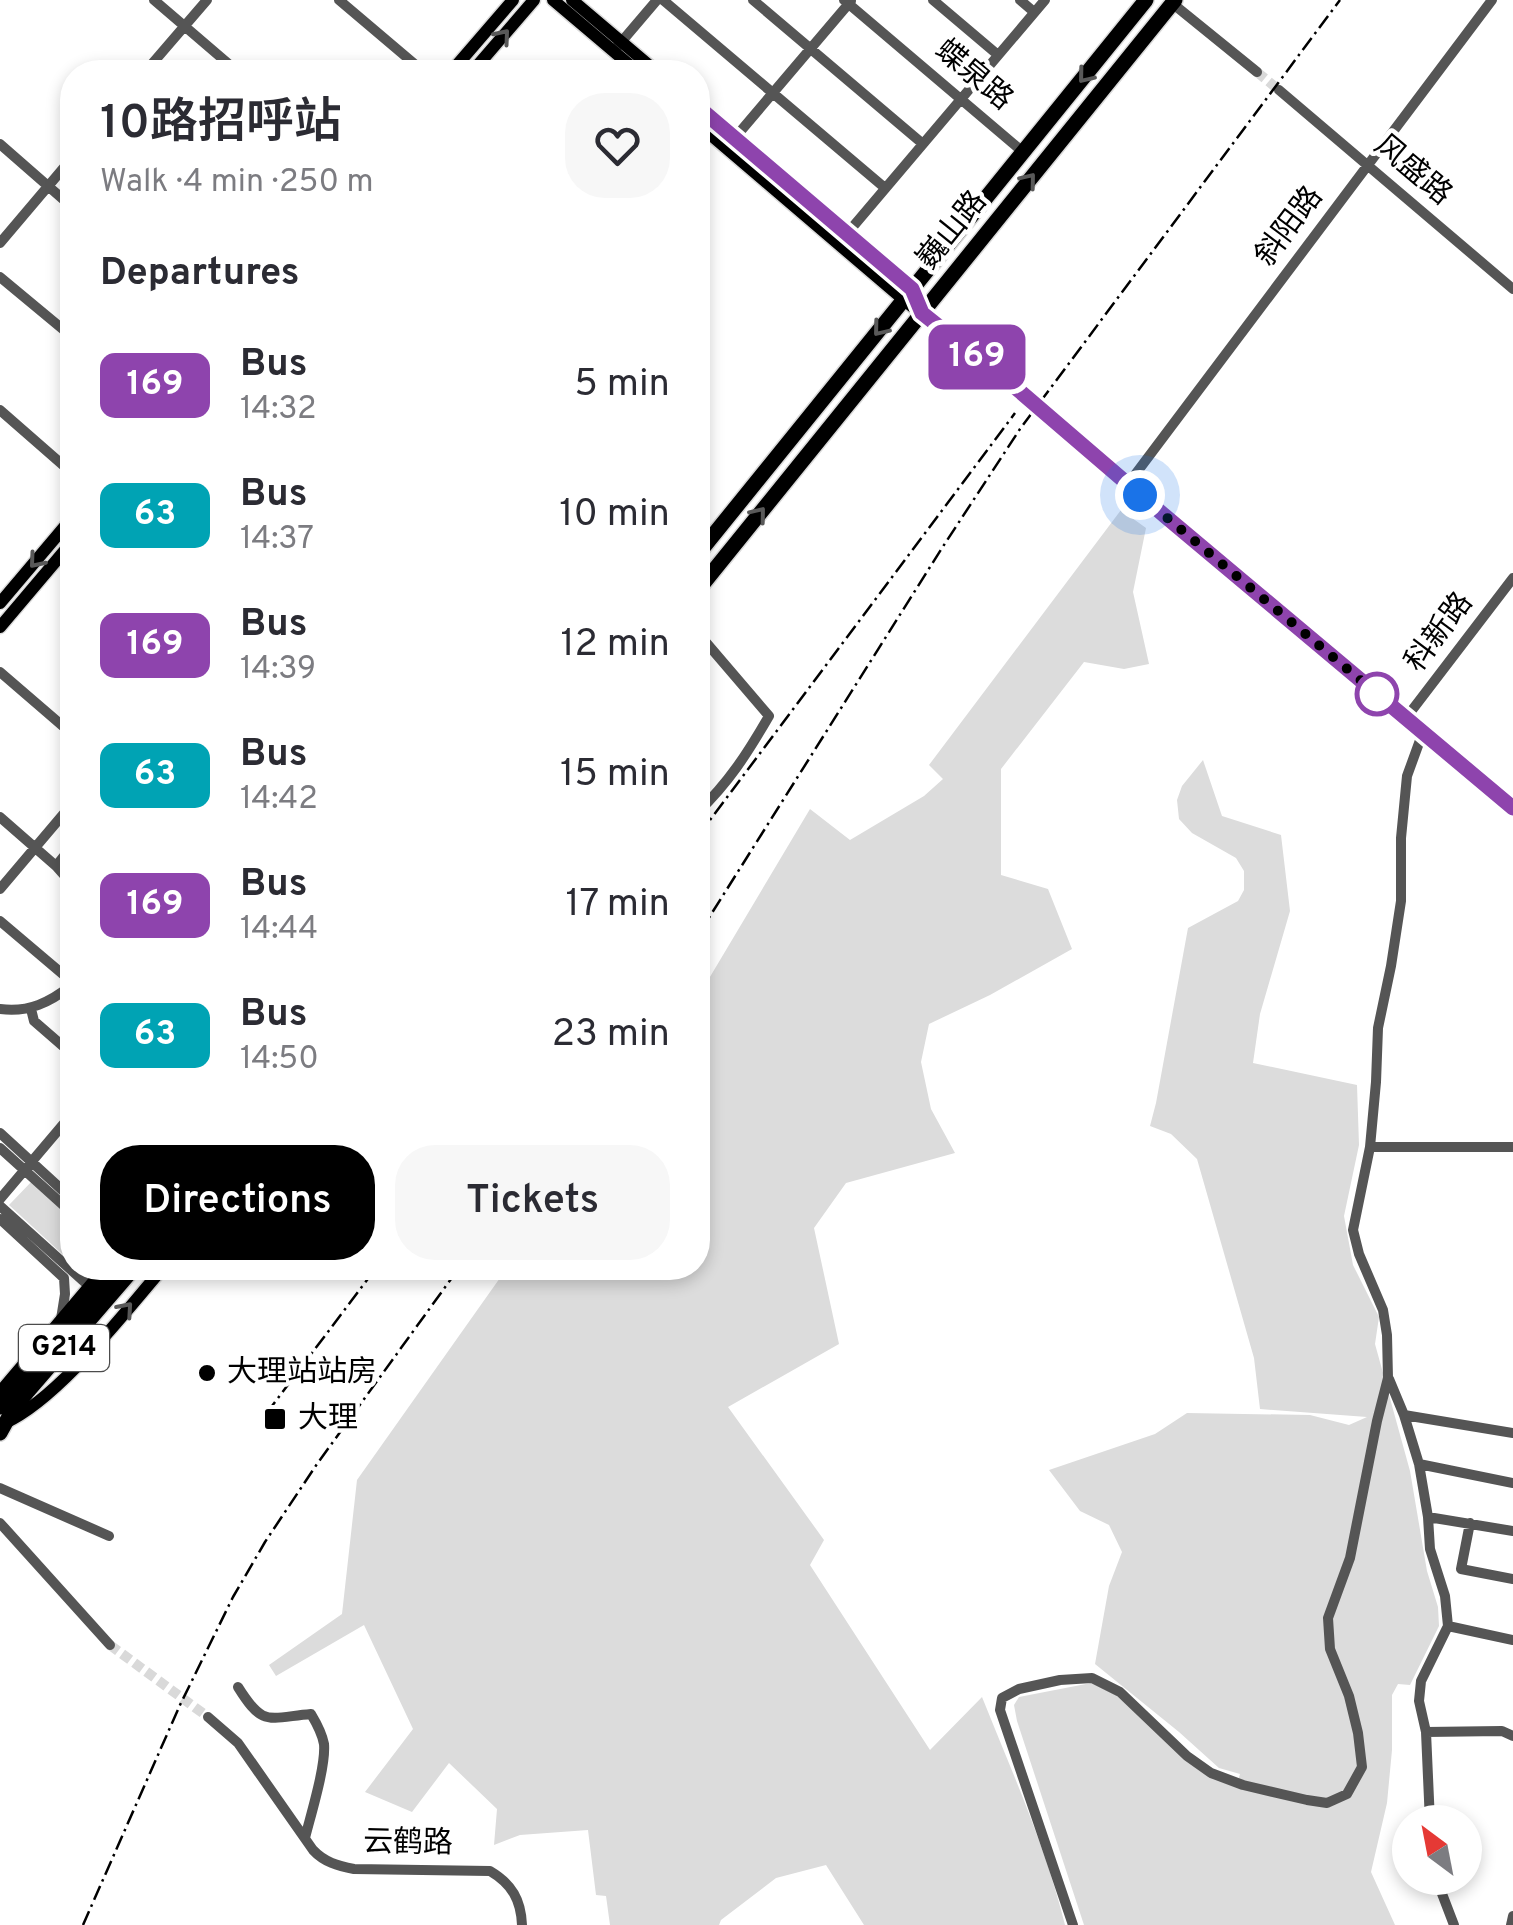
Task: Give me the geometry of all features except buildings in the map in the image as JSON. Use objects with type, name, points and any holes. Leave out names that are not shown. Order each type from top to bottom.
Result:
[{"type":"highway","name":"巍山路","points":[[710,539],[1146,0]]},
{"type":"highway","name":"巍山路","points":[[710,575],[1172,1]]},
{"type":"highway","name":"G214","points":[[2,1421],[107,1280]]},
{"type":"highway","name":"G214","points":[[2,1421],[124,1280]]},
{"type":"main road","points":[[462,60],[513,0]]},
{"type":"main road","points":[[482,60],[534,0]]},
{"type":"main road","points":[[553,0],[638,60]]},
{"type":"main road","points":[[572,0],[628,60]]},
{"type":"main road","points":[[710,120],[730,143],[908,294],[922,313],[1513,808]]},
{"type":"main road","points":[[710,131],[730,143]]},
{"type":"main road","points":[[0,603],[60,532]]},
{"type":"main road","points":[[0,627],[60,556]]},
{"type":"main road","points":[[0,1391],[94,1280]]},
{"type":"main road","points":[[2,1421],[32,1407],[64,1377],[152,1280]]},
{"type":"street","points":[[154,0],[224,60]]},
{"type":"street","points":[[155,60],[207,0]]},
{"type":"street","points":[[339,0],[410,60]]},
{"type":"street","points":[[617,47],[660,0],[885,188]]},
{"type":"street","points":[[753,0],[923,144]]},
{"type":"street","points":[[933,0],[998,55]]},
{"type":"street","points":[[1020,0],[1034,12]]},
{"type":"street","points":[[842,239],[1045,0]]},
{"type":"street","name":"斜阳路","points":[[1128,484],[1492,0]]},
{"type":"street","points":[[730,143],[848,1]]},
{"type":"street","name":"蝶泉路","points":[[848,1],[1023,152]]},
{"type":"street","points":[[1172,1],[1258,72]]},
{"type":"street","name":"风盛路","points":[[1280,90],[1513,289]]},
{"type":"street","points":[[0,144],[60,196]]},
{"type":"street","points":[[0,243],[60,172]]},
{"type":"street","points":[[0,277],[60,327]]},
{"type":"street","points":[[0,410],[60,462]]},
{"type":"street","name":"科新路","points":[[1406,718],[1513,578]]},
{"type":"street","points":[[710,647],[768,716],[730,779],[710,800]]},
{"type":"street","points":[[0,672],[60,724]]},
{"type":"street","points":[[1074,1925],[1000,1710],[1002,1698],[1019,1689],[1092,1678],[1120,1692],[1187,1756],[1211,1773],[1306,1800],[1326,1803],[1347,1794],[1362,1767],[1358,1732],[1330,1649],[1328,1618],[1350,1558],[1388,1378],[1388,1335],[1354,1230],[1370,1147],[1378,1028],[1401,901],[1401,838],[1407,776],[1423,732]]},
{"type":"street","points":[[0,817],[60,870]]},
{"type":"street","points":[[0,888],[60,818]]},
{"type":"street","points":[[56,866],[60,861]]},
{"type":"street","points":[[0,921],[60,973]]},
{"type":"street","points":[[0,1008],[30,1009],[60,994]]},
{"type":"street","points":[[30,1009],[34,1020],[60,1043]]},
{"type":"street","points":[[60,1128],[0,1203],[60,1262]]},
{"type":"street","points":[[0,1133],[60,1200]]},
{"type":"street","points":[[1370,1147],[1513,1147]]},
{"type":"street","points":[[0,1148],[60,1189]]},
{"type":"street","points":[[0,1219],[60,1264]]},
{"type":"street","points":[[61,1319],[69,1280]]},
{"type":"street","points":[[81,1280],[89,1286]]},
{"type":"street","points":[[1388,1378],[1418,1464],[1430,1549],[1445,1596],[1448,1626],[1422,1681],[1419,1702],[1426,1732],[1429,1805]]},
{"type":"street","points":[[1404,1415],[1513,1433]]},
{"type":"street","points":[[1418,1464],[1513,1483]]},
{"type":"street","points":[[0,1488],[110,1536]]},
{"type":"street","points":[[1428,1516],[1513,1531]]},
{"type":"street","points":[[0,1523],[110,1646]]},
{"type":"street","points":[[1470,1523],[1462,1570],[1513,1579]]},
{"type":"street","points":[[1448,1626],[1513,1640]]},
{"type":"street","points":[[238,1687],[256,1714],[269,1718],[311,1714],[320,1729],[322,1762],[305,1838]]},
{"type":"street","name":"云鹤路","points":[[208,1718],[238,1743],[321,1858],[354,1869],[490,1871],[508,1884],[516,1896],[522,1925]]},
{"type":"street","points":[[1426,1732],[1502,1731],[1513,1736]]},
{"type":"street","points":[[1443,1895],[1454,1925]]},
{"type":"street","points":[[1511,1925],[1513,1916]]},
{"type":"shaded area","points":[[1121,510],[1146,528],[1133,592],[1149,664],[1124,669],[1084,662],[1001,769],[1001,875],[1048,889],[1072,949],[929,1024],[921,1062],[931,1109],[955,1153],[846,1183],[814,1228],[839,1344],[728,1407],[824,1540],[810,1565],[930,1750],[982,1697],[1038,1838],[1065,1925],[864,1925],[826,1865],[776,1878],[719,1925],[610,1925],[606,1896],[596,1895],[588,1830],[520,1835],[494,1845],[497,1809],[449,1763],[412,1812],[365,1792],[413,1729],[364,1625],[276,1676],[269,1665],[342,1614],[357,1480],[499,1280],[710,1280],[710,977],[810,809],[850,840],[924,796],[943,779],[929,765]]},
{"type":"shaded area","points":[[1203,760],[1222,816],[1281,835],[1290,911],[1260,1014],[1253,1063],[1357,1085],[1359,1145],[1344,1216],[1353,1265],[1379,1317],[1375,1344],[1410,1471],[1439,1626],[1410,1685],[1398,1684],[1392,1695],[1387,1803],[1371,1872],[1395,1925],[1084,1925],[1014,1705],[1019,1697],[1091,1683],[1116,1695],[1199,1770],[1236,1787],[1240,1774],[1219,1768],[1095,1664],[1109,1586],[1122,1552],[1109,1525],[1080,1511],[1049,1470],[1155,1434],[1187,1413],[1310,1415],[1349,1425],[1367,1417],[1260,1409],[1254,1358],[1197,1159],[1171,1134],[1150,1126],[1188,928],[1238,901],[1244,890],[1244,871],[1236,858],[1192,833],[1179,819],[1177,800],[1182,786]]},
{"type":"shaded area","points":[[34,1179],[60,1204],[60,1252],[9,1205]]},
{"type":"tunnel","points":[[1257,72],[1279,90]]},
{"type":"tunnel","points":[[110,1645],[208,1717]]},
{"type":"railway","points":[[710,916],[1020,429],[1340,0]]},
{"type":"railway","points":[[710,820],[1015,413]]},
{"type":"railway","points":[[266,1414],[367,1280]]},
{"type":"railway","points":[[83,1925],[180,1705],[233,1597],[317,1464],[450,1280]]},
{"type":"bus line","name":"169","points":[[710,117],[912,289],[922,313],[1513,808]]},
{"type":"place","name":"大理站站房","points":[[207,1373]]},
{"type":"place","name":"大理","points":[[275,1419]]},
{"type":"route","points":[[1140,495],[1377,694]]}]
